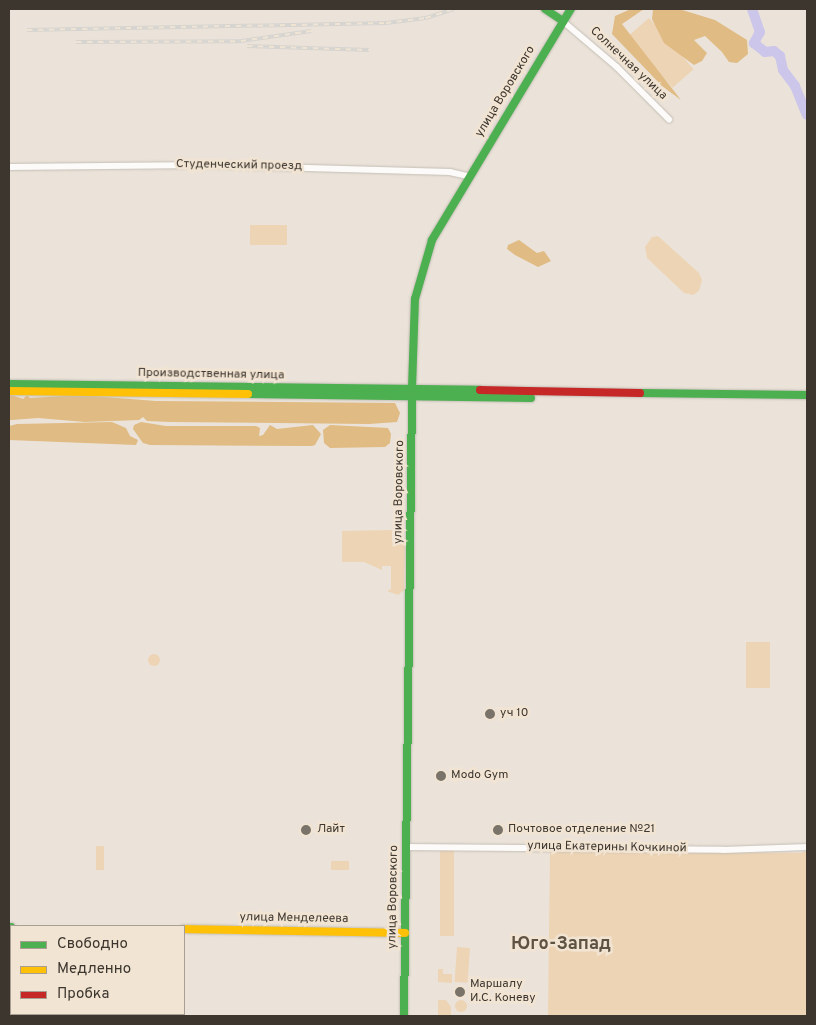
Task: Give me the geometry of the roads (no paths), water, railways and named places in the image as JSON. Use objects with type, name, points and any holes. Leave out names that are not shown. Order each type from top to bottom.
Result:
[{"type":"main road","name":"Солнечная улица","points":[[545,9],[563,21]]},
{"type":"main road","name":"улица Воровского","points":[[406,1016],[404,1000],[412,388],[418,281],[432,240],[468,176],[571,9]]},
{"type":"main road","name":"Производственная улица","points":[[9,384],[412,388],[807,395]]},
{"type":"main road","name":"Производственная улица","points":[[9,391],[807,402]]},
{"type":"main road","name":"улица Менделеева","points":[[185,929],[405,933]]},
{"type":"street","name":"Солнечная улица","points":[[563,21],[617,67],[669,119]]},
{"type":"street","name":"Студенческий проезд","points":[[9,167],[201,165],[450,172],[468,176]]},
{"type":"street","name":"улица Екатерины Кочкиной","points":[[406,847],[723,850],[807,847]]},
{"type":"waterway","points":[[752,9],[760,32],[754,43],[765,52],[774,51],[780,56],[783,70],[795,86],[807,115]]},
{"type":"railway","points":[[27,30],[386,23],[426,18],[454,9]]},
{"type":"railway","points":[[76,42],[241,41],[311,31]]},
{"type":"railway","points":[[247,46],[369,50]]},
{"type":"place","name":"уч 10","points":[[490,714]]},
{"type":"place","name":"Modo Gym","points":[[441,776]]},
{"type":"place","name":"Лайт","points":[[306,830]]},
{"type":"place","name":"Почтовое отделение №21","points":[[498,830]]},
{"type":"place","name":"Маршалу И.С. Коневу","points":[[460,992]]},
{"type":"district","name":"Юго-Запад","points":[[561,945]]}]
